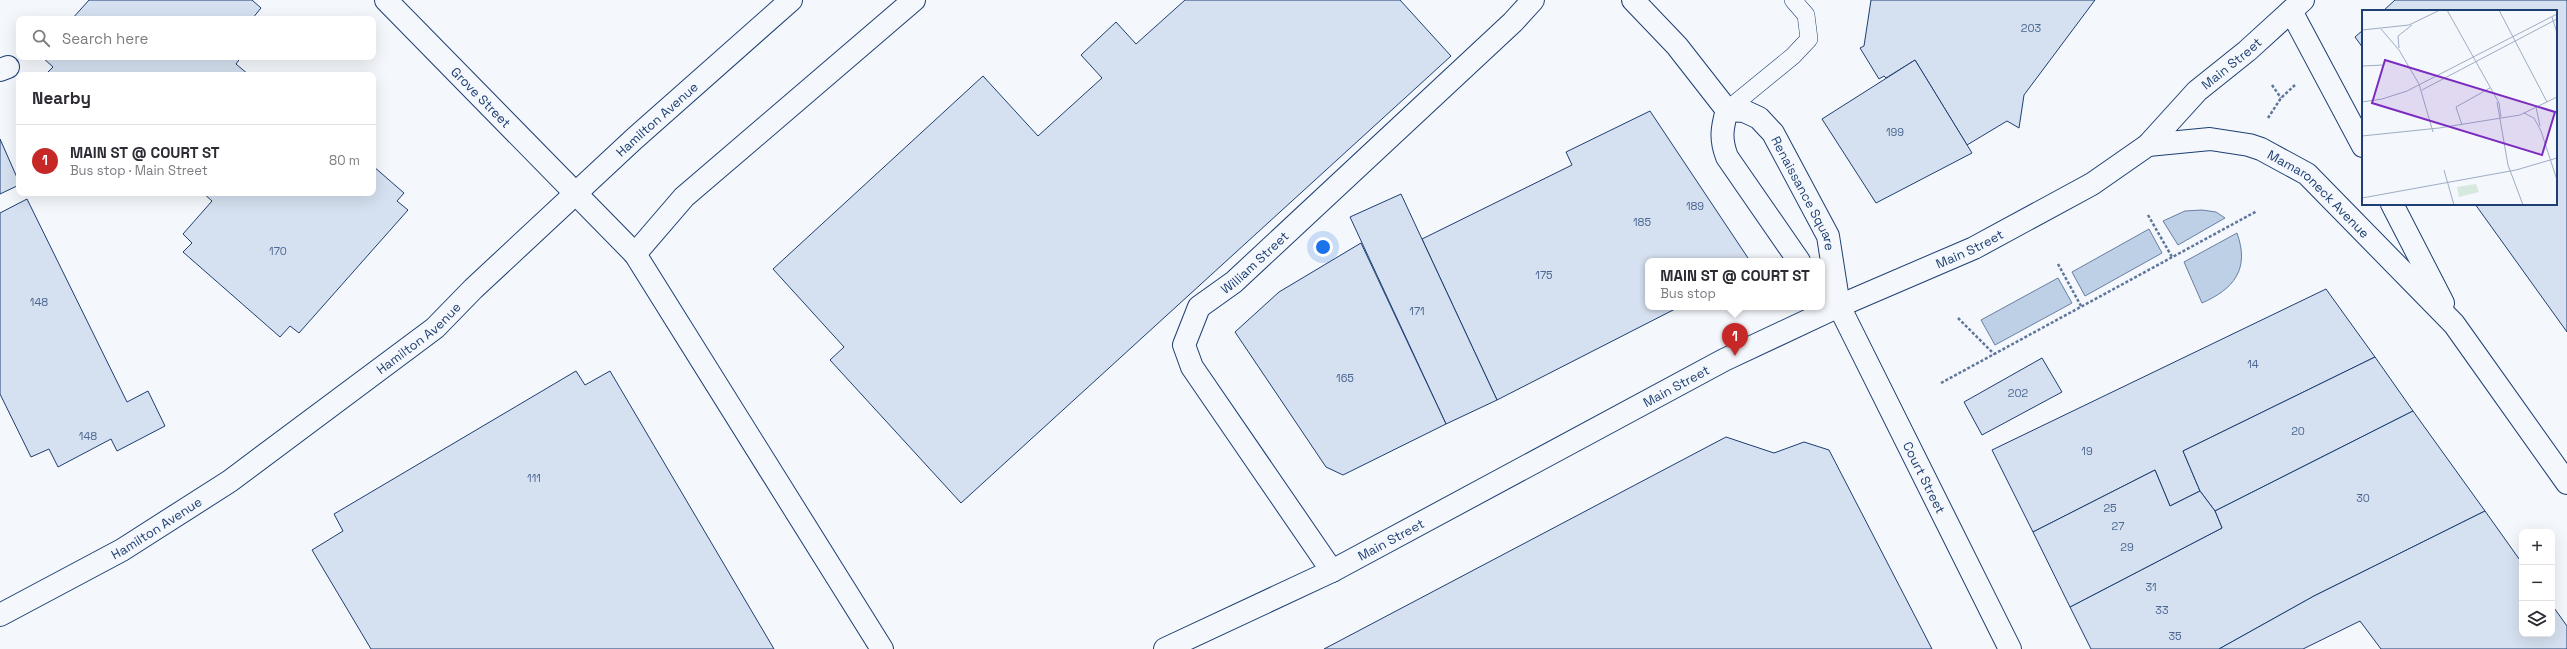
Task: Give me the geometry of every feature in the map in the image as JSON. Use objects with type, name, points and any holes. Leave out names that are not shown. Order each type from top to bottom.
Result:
[{"type":"main road","name":"Grove Street","points":[[386,0],[635,254],[882,649]]},
{"type":"main road","name":"Hamilton Avenue","points":[[0,614],[122,550],[230,481],[349,394],[435,328],[473,289],[576,194],[791,0]]},
{"type":"main road","points":[[635,254],[684,197],[914,0]]},
{"type":"main road","name":"William Street","points":[[1332,571],[1187,356],[1184,345],[1200,307],[1234,282],[1513,22],[1533,0]]},
{"type":"main road","points":[[1633,0],[1677,46],[1727,110],[1721,130],[1722,144],[1727,156],[1797,258]]},
{"type":"main road","points":[[2297,5],[2362,144]]},
{"type":"main road","name":"Main Street","points":[[1165,649],[1332,571],[1696,375],[1839,306],[1974,248],[2092,184],[2148,145],[2196,91],[2247,51],[2297,5]]},
{"type":"main road","name":"Renaissance Square","points":[[1727,110],[1744,111],[1759,118],[1773,133],[1828,236],[1839,306]]},
{"type":"main road","name":"Mamaroneck Avenue","points":[[2148,145],[2210,140],[2249,145],[2261,149],[2306,174],[2454,324]]},
{"type":"main road","name":"Mamaroneck Avenue","points":[[2393,205],[2454,324],[2567,483]]},
{"type":"main road","points":[[1825,290],[1839,306]]},
{"type":"main road","name":"Court Street","points":[[1839,306],[2010,649]]},
{"type":"lane","points":[[1727,110],[1793,56],[1809,39],[1806,15],[1793,0]]},
{"type":"path","points":[[2272,85],[2281,98]]},
{"type":"path","points":[[2265,121],[2281,98],[2295,85]]},
{"type":"path","points":[[1941,383],[2258,211]]},
{"type":"path","points":[[2148,215],[2172,257]]},
{"type":"path","points":[[2058,264],[2081,306]]},
{"type":"path","points":[[1958,318],[1994,354]]},
{"type":"water","points":[[2202,210],[2216,212],[2225,218],[2178,245],[2163,221],[2185,211]]},
{"type":"water","points":[[2149,229],[2162,253],[2085,296],[2072,272]]},
{"type":"water","points":[[2237,233],[2241,246],[2242,257],[2236,276],[2231,284],[2223,291],[2202,303],[2184,262]]},
{"type":"water","points":[[2058,278],[2072,303],[1995,345],[1981,320]]},
{"type":"building","points":[[89,0],[252,0],[261,8],[254,16],[75,16]]},
{"type":"building","points":[[1185,0],[1400,0],[1451,56],[961,503],[830,360],[844,347],[773,269],[983,76],[1038,136],[1102,78],[1081,55],[1116,22],[1136,44]]},
{"type":"building","points":[[1871,0],[2095,0],[2024,95],[2019,128],[2007,121],[1967,145],[1915,60],[1886,78],[1884,76],[1879,79],[1860,48],[1864,46]]},
{"type":"building","points":[[2395,0],[2567,0],[2567,332],[2476,205],[2557,205],[2557,10],[2384,10]]},
{"type":"building","points":[[2362,31],[2362,47],[2355,37]]},
{"type":"building","points":[[45,60],[239,60],[236,64],[245,72],[48,72],[53,67]]},
{"type":"building","points":[[1915,60],[1972,153],[1876,203],[1822,119]]},
{"type":"building","points":[[1650,111],[1748,258],[1645,258],[1645,310],[1673,310],[1497,400],[1422,239],[1572,165],[1566,152]]},
{"type":"building","points":[[0,139],[16,175],[16,186],[0,194]]},
{"type":"building","points":[[376,169],[404,193],[397,201],[408,210],[299,333],[290,326],[280,337],[183,252],[192,243],[183,234],[212,201],[206,196],[376,196]]},
{"type":"building","points":[[1401,194],[1497,400],[1446,424],[1350,217]]},
{"type":"building","points":[[27,199],[127,402],[148,391],[165,426],[117,451],[111,439],[58,467],[49,449],[31,457],[0,394],[0,213]]},
{"type":"building","points":[[1361,243],[1446,424],[1343,475],[1326,467],[1235,332],[1279,292]]},
{"type":"building","points":[[2326,289],[2375,357],[2183,451],[2200,491],[2170,506],[2155,470],[2033,532],[1992,450]]},
{"type":"building","points":[[2375,357],[2413,411],[2215,511],[2200,491],[2183,451]]},
{"type":"building","points":[[2042,358],[2062,392],[1982,435],[1964,402]]},
{"type":"building","points":[[576,371],[585,385],[610,371],[774,649],[371,649],[312,550],[343,531],[334,514]]},
{"type":"building","points":[[2413,411],[2485,511],[2314,596],[2219,649],[2091,649],[2070,607],[2222,528],[2215,511]]},
{"type":"building","points":[[1726,437],[1774,453],[1804,442],[1829,450],[1932,649],[1324,649]]},
{"type":"building","points":[[2155,470],[2170,506],[2200,491],[2215,511],[2222,528],[2070,607],[2033,532]]},
{"type":"building","points":[[2485,511],[2519,559],[2519,637],[2555,637],[2555,609],[2567,626],[2567,649],[2381,649],[2360,621],[2303,649],[2219,649],[2314,596]]},
{"type":"place","name":"MAIN ST @ COURT ST","points":[[1735,356]]}]
